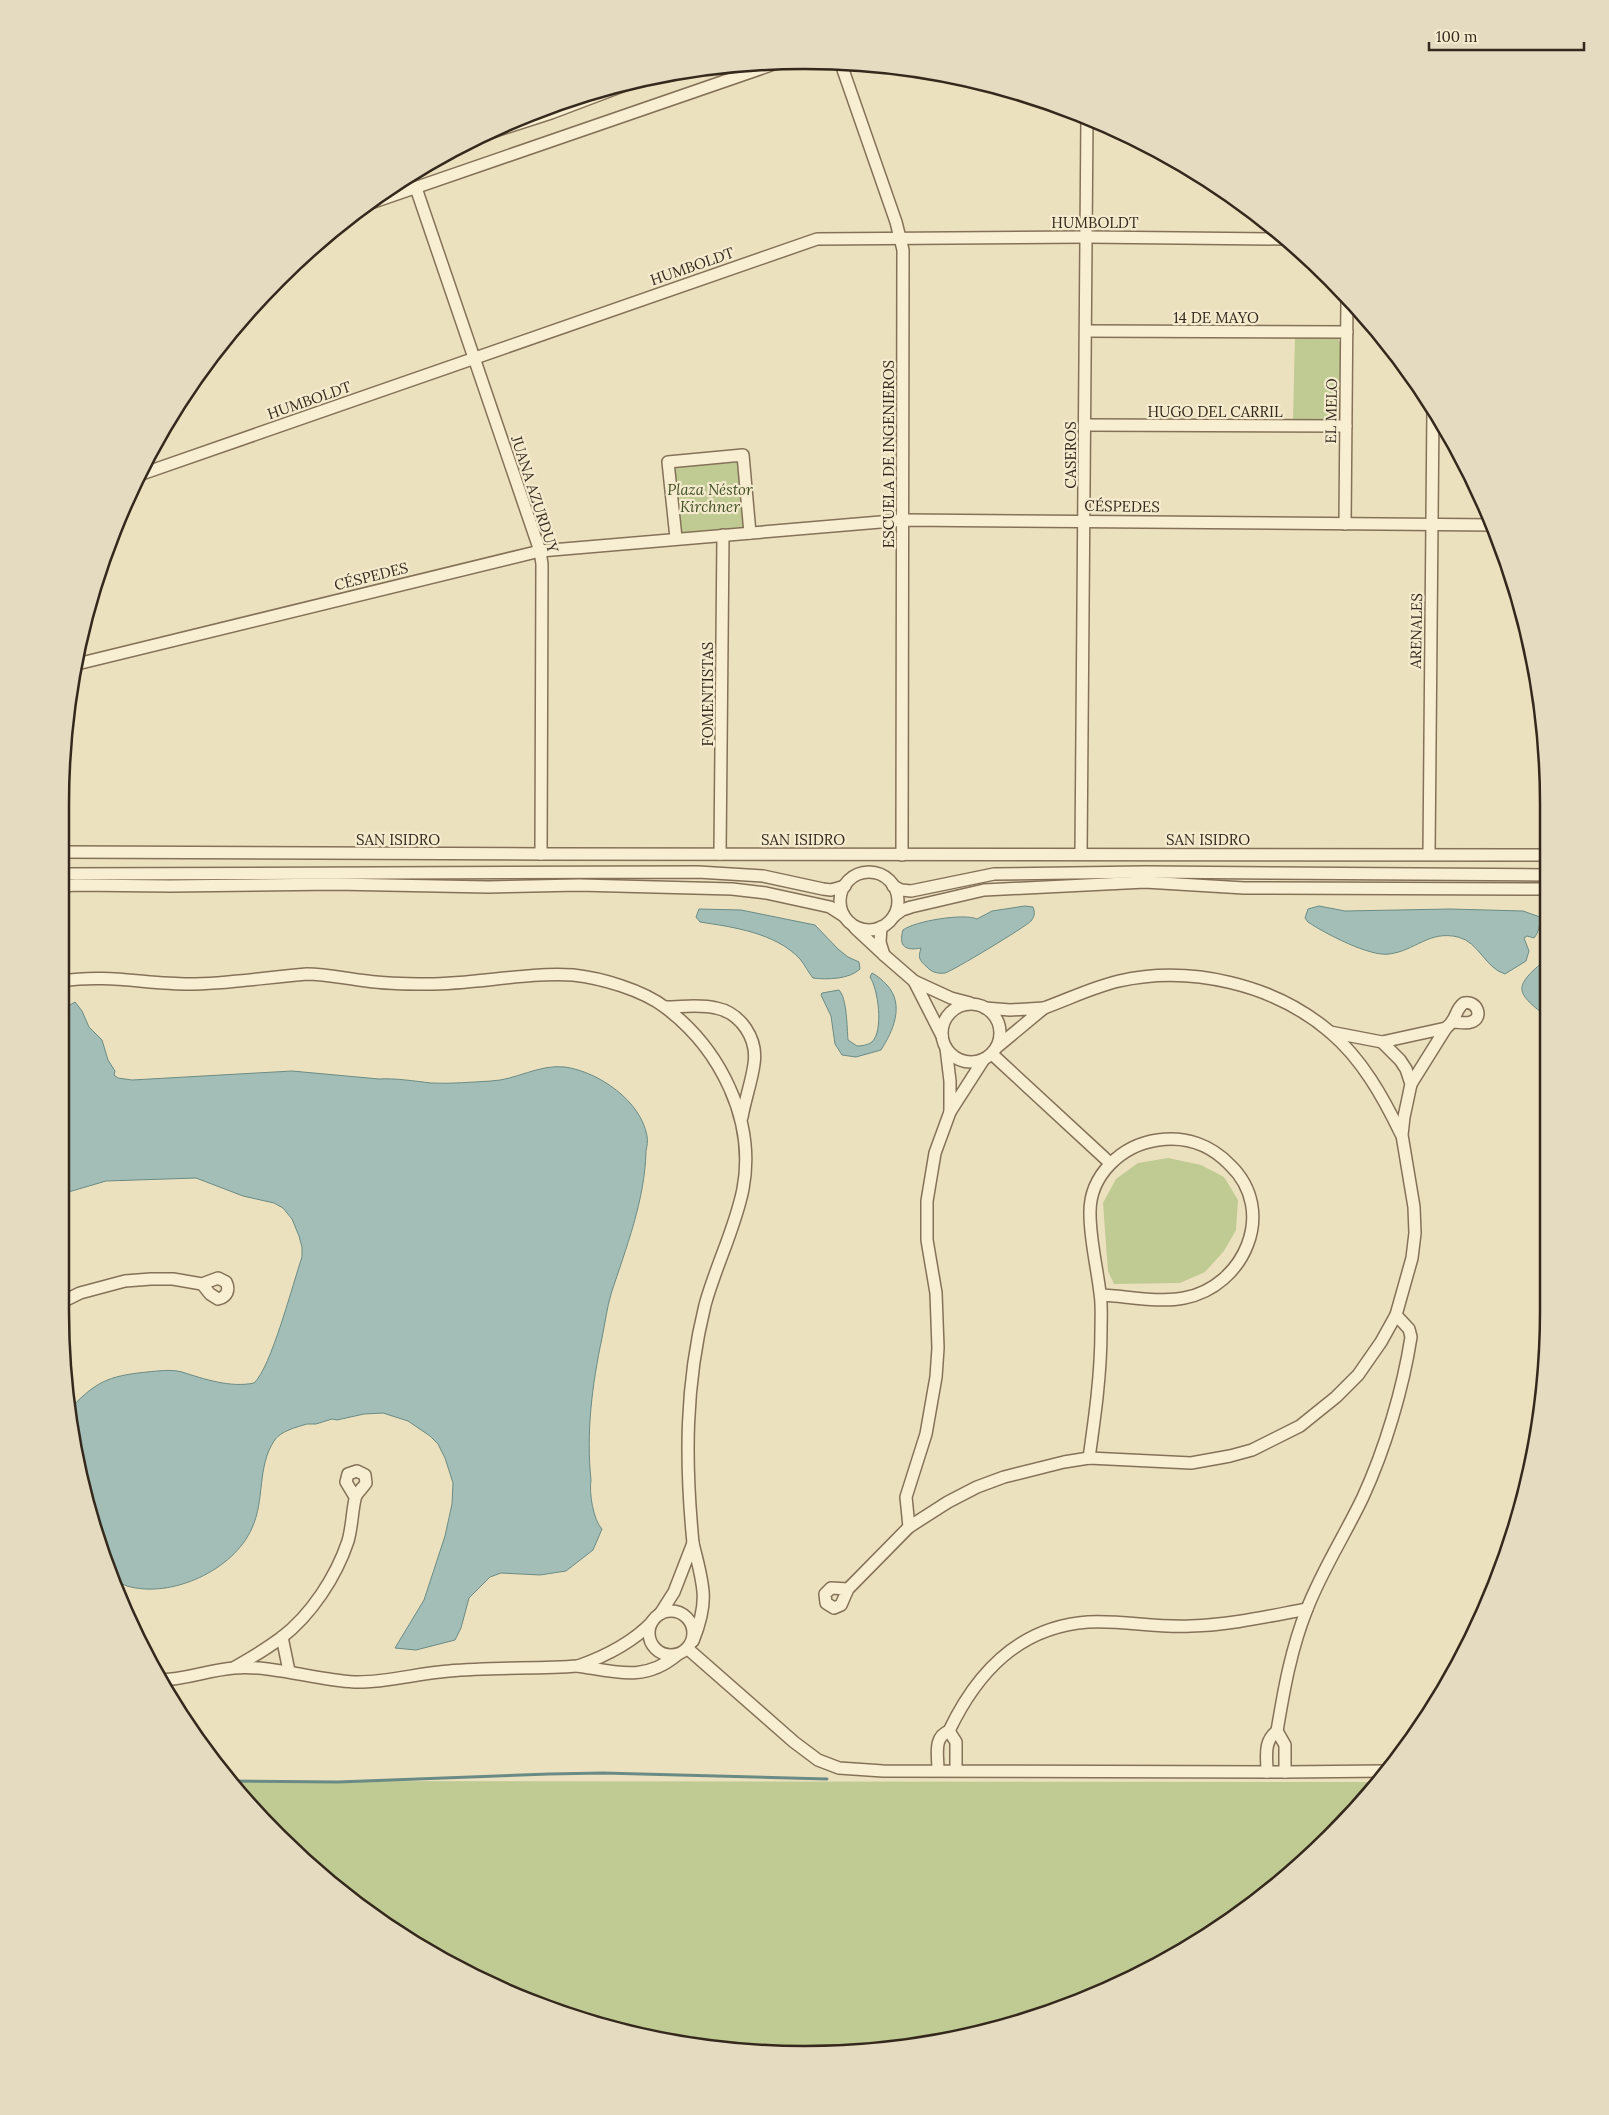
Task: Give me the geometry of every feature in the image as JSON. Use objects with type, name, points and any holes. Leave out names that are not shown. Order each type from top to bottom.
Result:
[{"type":"street","points":[[392,196],[757,70]]},
{"type":"street","name":"ESCUELA DE INGENIEROS","points":[[843,70],[901,237],[903,250],[902,855]]},
{"type":"street","name":"CASEROS","points":[[1081,854],[1087,125]]},
{"type":"street","name":"JUANA AZURDUY","points":[[416,188],[540,551],[542,564],[541,854]]},
{"type":"street","name":"HUMBOLDT","points":[[149,471],[803,242],[828,238],[901,237],[1275,239]]},
{"type":"street","name":"EL MELO","points":[[1345,524],[1347,307]]},
{"type":"street","name":"14 DE MAYO","points":[[1086,331],[1347,332]]},
{"type":"street","name":"ARENALES","points":[[1429,854],[1433,423]]},
{"type":"street","name":"HUGO DEL CARRIL","points":[[1085,425],[1346,426]]},
{"type":"street","points":[[676,538],[668,462],[743,455],[750,532]]},
{"type":"street","name":"CÉSPEDES","points":[[83,663],[540,551],[904,520],[1084,520],[1485,525]]},
{"type":"street","name":"FOMENTISTAS","points":[[720,854],[723,534]]},
{"type":"street","name":"SAN ISIDRO","points":[[69,852],[1540,855]]},
{"type":"street","points":[[312,872],[312,885]]},
{"type":"street","points":[[69,882],[75,879],[312,872],[698,872],[763,876],[831,890],[845,886],[856,876],[872,873],[882,876],[893,886],[901,890],[911,890],[994,874],[1168,877],[1540,875]]},
{"type":"street","points":[[552,873],[552,886]]},
{"type":"street","points":[[69,877],[75,879],[170,886],[552,886],[732,889],[766,893],[830,907],[865,930],[882,927],[902,910],[984,890],[1168,877],[1244,888],[1540,888]]},
{"type":"street","points":[[845,886],[840,900],[847,919],[884,955],[914,981],[951,998],[979,1006],[1010,1010],[1044,1008],[1119,981],[1165,976],[1186,976],[1232,983],[1266,994],[1306,1016],[1330,1032],[1372,1080],[1402,1135]]},
{"type":"street","points":[[893,886],[898,901],[894,916]]},
{"type":"street","points":[[882,927],[880,942],[884,955]]},
{"type":"street","points":[[69,981],[91,978],[204,984],[314,974],[396,984],[456,984],[553,974],[600,980],[625,988],[666,1007],[707,1049],[719,1067],[742,1117]]},
{"type":"street","points":[[914,981],[935,1019],[944,1043],[953,1056],[962,1061],[973,1062],[990,1054],[1044,1008]]},
{"type":"street","points":[[909,1526],[906,1497],[926,1434],[936,1377],[938,1348],[936,1292],[927,1240],[927,1201],[935,1154],[950,1112],[990,1054],[1000,1033],[998,1023],[993,1014],[979,1006],[958,1007],[944,1023],[944,1043],[950,1081],[950,1112]]},
{"type":"street","points":[[168,1679],[186,1678],[233,1668],[289,1671],[325,1679],[356,1682],[498,1667],[551,1668],[578,1666],[633,1673],[652,1671],[667,1664],[690,1645],[702,1617],[704,1602],[703,1585],[693,1543],[687,1440],[692,1374],[706,1303],[733,1226],[744,1186],[745,1166],[742,1117],[754,1064],[752,1040],[737,1017],[716,1007],[666,1007]]},
{"type":"street","points":[[848,1589],[909,1526],[948,1502],[1004,1477],[1036,1468],[1089,1458],[1191,1463],[1230,1456],[1277,1439],[1318,1413],[1358,1374],[1381,1342],[1396,1315],[1412,1258],[1414,1233],[1410,1180],[1402,1135],[1411,1084],[1450,1025],[1382,1042],[1330,1032]]},
{"type":"street","points":[[1382,1042],[1400,1060],[1406,1069],[1411,1084]]},
{"type":"street","points":[[990,1054],[1110,1163]]},
{"type":"street","points":[[1089,1458],[1100,1376],[1100,1295],[1090,1212],[1097,1185],[1110,1163],[1131,1148],[1155,1140],[1179,1139],[1203,1145],[1226,1160],[1241,1178],[1251,1202],[1252,1228],[1250,1242],[1236,1267],[1225,1279],[1206,1291],[1183,1298],[1100,1295]]},
{"type":"street","points":[[69,1299],[102,1286],[125,1281],[173,1279],[202,1284]]},
{"type":"street","points":[[1285,1772],[1285,1745],[1277,1731],[1290,1661],[1307,1609],[1319,1581],[1364,1494],[1389,1428],[1411,1336],[1409,1329],[1396,1315]]},
{"type":"street","points":[[233,1668],[282,1637],[298,1622],[329,1582],[347,1542],[353,1519],[355,1497]]},
{"type":"street","points":[[677,1655],[661,1653],[652,1645],[649,1633],[656,1618],[674,1592],[693,1543]]},
{"type":"street","points":[[938,1770],[937,1742],[940,1736],[949,1731],[967,1697],[987,1670],[1012,1649],[1025,1641],[1056,1628],[1088,1622],[1191,1626],[1219,1624],[1307,1609]]},
{"type":"street","points":[[578,1666],[618,1648],[643,1631],[656,1618],[676,1612],[687,1618],[693,1628],[690,1645]]},
{"type":"street","points":[[282,1637],[289,1671]]},
{"type":"street","points":[[690,1645],[794,1742],[818,1760],[839,1768],[883,1771],[1378,1771]]},
{"type":"street","points":[[949,1731],[954,1736],[956,1770]]},
{"type":"street","points":[[1267,1772],[1266,1743],[1270,1736],[1277,1731]]},
{"type":"street","points":[[938,1751],[947,1756],[956,1750]]},
{"type":"street","points":[[1267,1754],[1275,1758],[1284,1752]]},
{"type":"green space","points":[[1295,336],[1337,338],[1342,345],[1339,417],[1335,422],[1293,420]]},
{"type":"green space","name":"Plaza Néstor Kirchner","points":[[740,462],[745,528],[680,534],[674,467]]},
{"type":"green space","points":[[1168,1158],[1201,1165],[1224,1177],[1238,1200],[1236,1230],[1224,1251],[1205,1272],[1180,1283],[1114,1284],[1108,1271],[1103,1203],[1116,1179],[1138,1163]]},
{"type":"green space","points":[[239,1781],[1369,1782],[1325,1831],[1290,1864],[1252,1894],[1172,1948],[1130,1970],[1086,1990],[1041,2007],[995,2021],[948,2032],[901,2040],[853,2045],[804,2046],[756,2045],[708,2040],[661,2032],[614,2021],[568,2007],[523,1990],[479,1970],[437,1948],[357,1894],[319,1864],[284,1831]]},
{"type":"water","points":[[1025,906],[1033,907],[1034,914],[1031,921],[945,973],[937,973],[929,969],[922,962],[919,957],[921,948],[911,949],[903,944],[903,930],[918,924],[951,917],[971,917],[977,919],[992,911]]},
{"type":"water","points":[[1319,906],[1345,911],[1450,909],[1523,911],[1540,917],[1540,923],[1534,938],[1527,936],[1524,938],[1529,951],[1526,961],[1505,974],[1492,966],[1471,944],[1458,937],[1439,936],[1389,954],[1371,952],[1359,948],[1336,938],[1308,922],[1305,918],[1308,909]]},
{"type":"water","points":[[699,909],[741,910],[815,925],[838,949],[848,957],[859,962],[860,969],[850,975],[838,978],[813,978],[800,959],[779,943],[767,937],[740,929],[700,922],[696,917]]},
{"type":"water","points":[[1540,964],[1540,1011],[1523,994],[1522,988],[1523,983]]},
{"type":"water","points":[[872,973],[887,985],[895,1001],[895,1018],[890,1035],[881,1050],[856,1057],[842,1055],[835,1044],[831,1016],[821,995],[822,993],[839,990],[844,1000],[848,1040],[857,1046],[869,1044],[876,1036],[879,1019],[877,1000],[870,977]]},
{"type":"water","points":[[75,1002],[82,1011],[89,1027],[102,1040],[108,1060],[115,1071],[114,1075],[118,1078],[132,1080],[292,1071],[431,1083],[454,1083],[500,1080],[546,1068],[565,1067],[591,1075],[616,1090],[627,1100],[643,1123],[647,1144],[642,1188],[610,1299],[593,1391],[589,1445],[591,1491],[594,1513],[602,1529],[593,1550],[566,1571],[540,1575],[501,1573],[490,1577],[469,1598],[461,1628],[455,1640],[416,1650],[395,1648],[424,1600],[445,1536],[452,1504],[453,1483],[445,1458],[438,1444],[430,1436],[408,1421],[383,1413],[364,1414],[337,1420],[332,1419],[316,1424],[307,1424],[289,1430],[274,1441],[265,1462],[259,1506],[252,1528],[243,1543],[231,1557],[216,1568],[199,1578],[163,1588],[144,1589],[122,1583],[94,1501],[83,1454],[75,1405],[102,1382],[133,1374],[173,1371],[226,1384],[254,1383],[267,1361],[281,1324],[302,1257],[302,1247],[292,1219],[283,1208],[274,1203],[243,1196],[196,1178],[106,1181],[69,1192],[69,1006]]},
{"type":"waterway","points":[[239,1781],[338,1782],[603,1773],[827,1779]]}]
